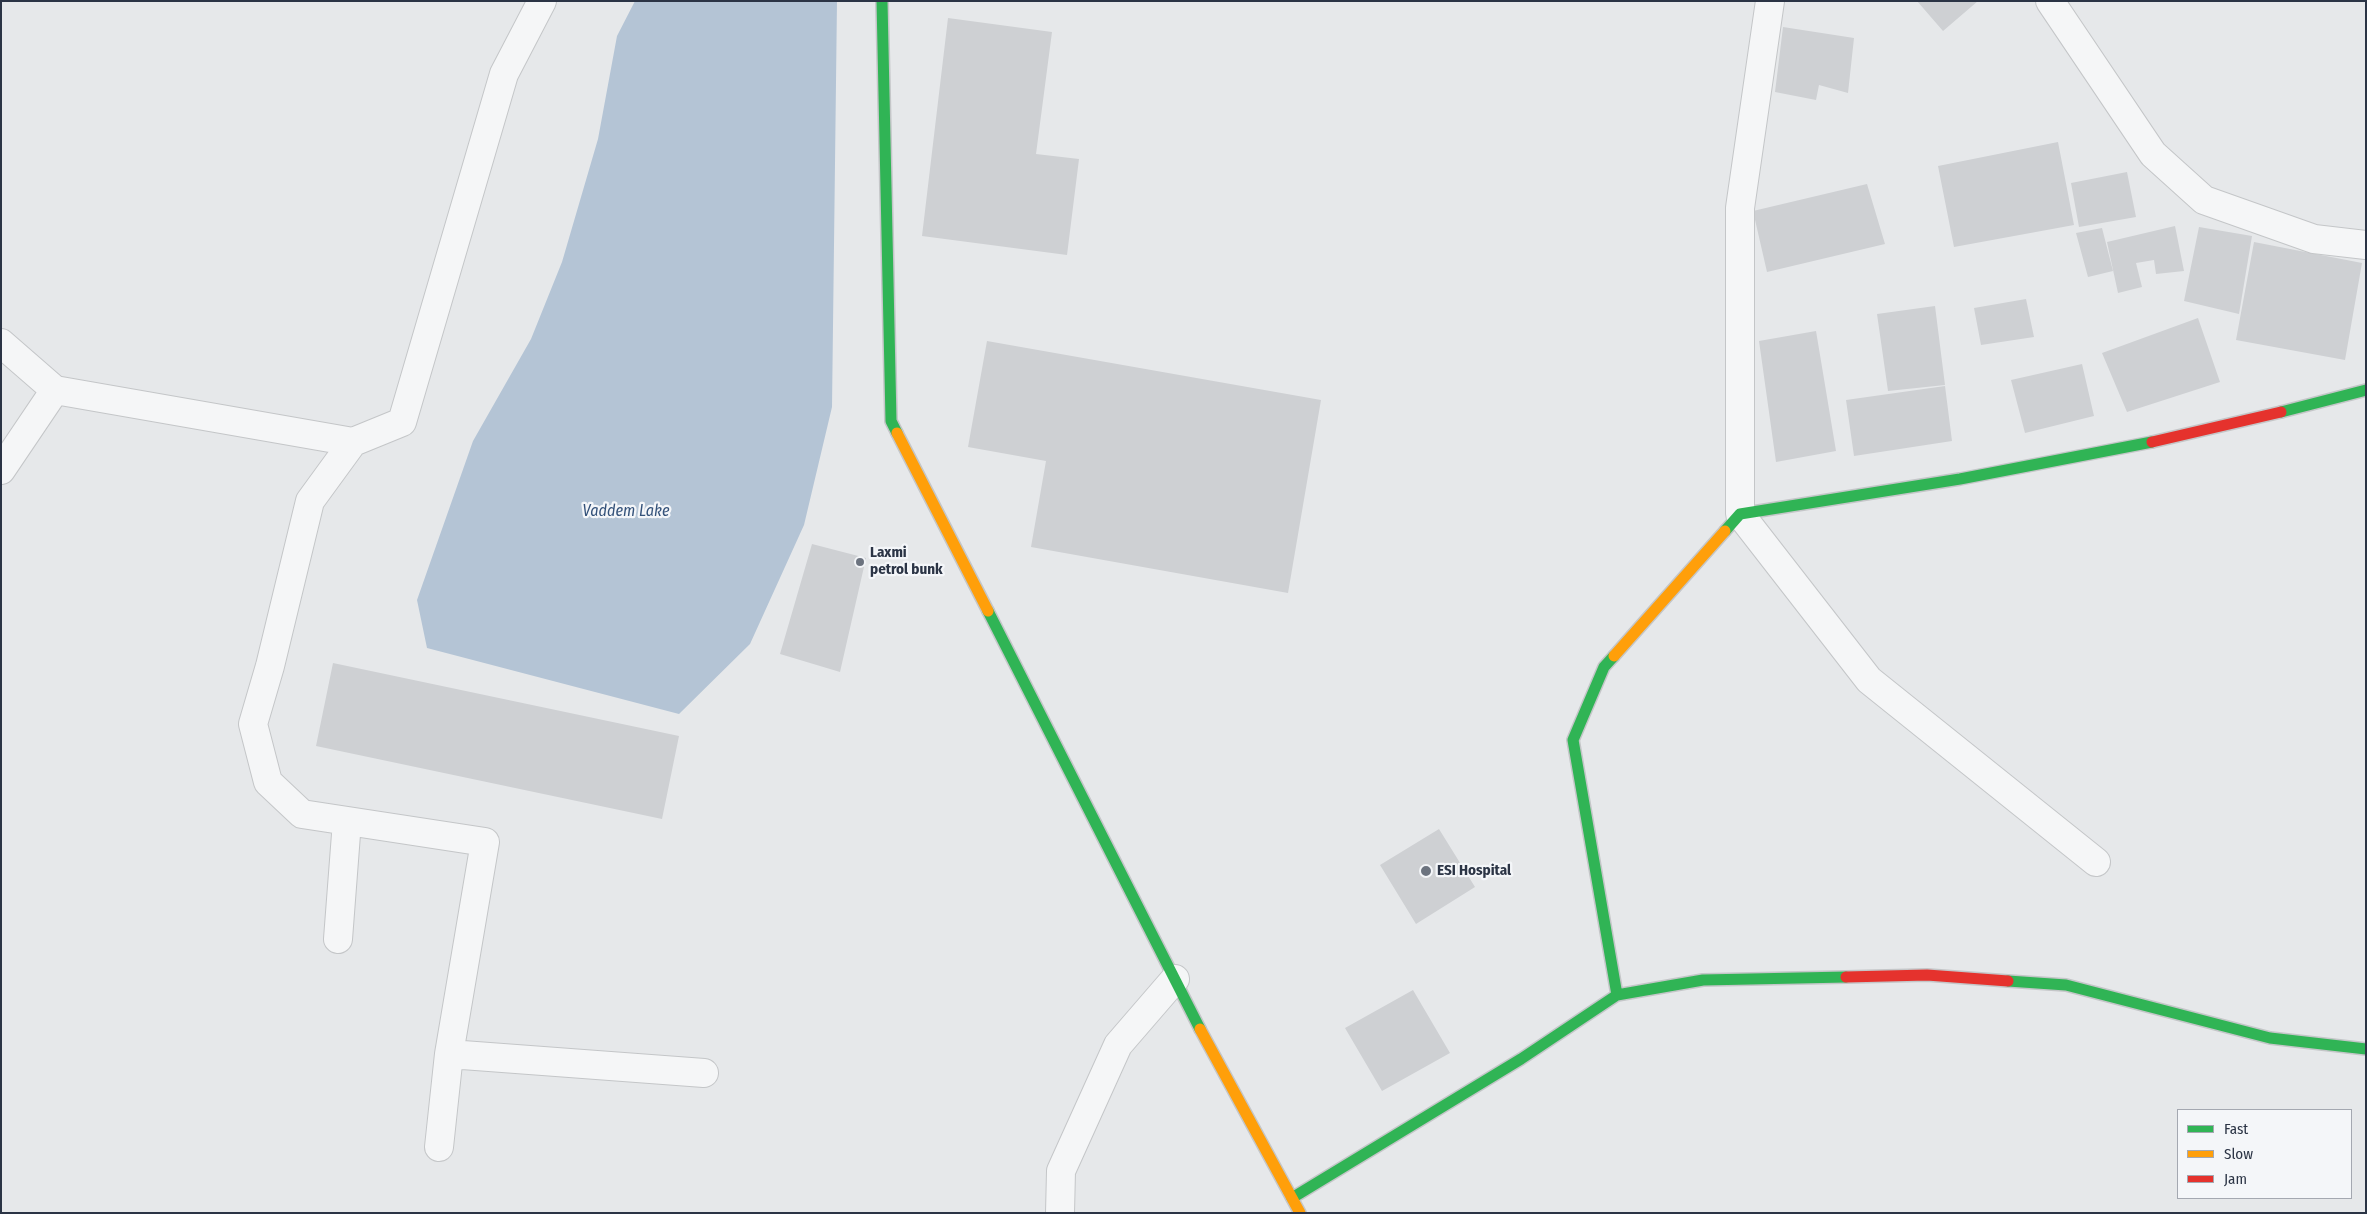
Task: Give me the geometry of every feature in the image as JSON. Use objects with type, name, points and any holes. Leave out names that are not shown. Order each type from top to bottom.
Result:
[{"type":"street","points":[[439,1147],[449,1054],[486,842],[302,814],[268,782],[253,724],[270,666],[310,501],[353,442],[402,422],[504,74],[542,1]]},
{"type":"street","points":[[882,1],[891,421],[1174,979],[1300,1213]]},
{"type":"street","points":[[1770,1],[1740,208],[1740,514],[1869,680],[2096,862]]},
{"type":"street","points":[[2050,1],[2153,154],[2204,200],[2314,238],[2366,244]]},
{"type":"street","points":[[1,343],[56,390],[353,442]]},
{"type":"street","points":[[1,470],[56,390]]},
{"type":"street","points":[[1618,995],[1573,740],[1604,667],[1740,514],[1960,479],[2107,452],[2348,396],[2366,390]]},
{"type":"street","points":[[338,939],[347,821]]},
{"type":"street","points":[[1292,1198],[1521,1059],[1618,995],[1703,980],[1928,975],[2066,985],[2270,1038],[2366,1049]]},
{"type":"street","points":[[1060,1213],[1062,1171],[1118,1045],[1174,979]]},
{"type":"street","points":[[449,1054],[704,1073]]},
{"type":"water","name":"Vaddem Lake","points":[[635,1],[837,1],[832,407],[804,525],[750,644],[679,714],[427,648],[417,600],[473,441],[531,339],[562,262],[598,139],[617,36]]},
{"type":"building","points":[[1917,1],[1978,1],[1943,31]]},
{"type":"building","points":[[948,18],[1052,32],[1036,154],[1079,159],[1067,255],[922,236]]},
{"type":"building","points":[[1783,27],[1854,38],[1848,93],[1819,85],[1816,100],[1775,92]]},
{"type":"building","points":[[2058,142],[2074,225],[1954,247],[1938,166]]},
{"type":"building","points":[[2127,172],[2136,217],[2079,227],[2071,183]]},
{"type":"building","points":[[1867,184],[1885,244],[1767,272],[1753,211]]},
{"type":"building","points":[[2175,226],[2184,271],[2156,274],[2154,260],[2136,263],[2142,287],[2118,293],[2107,242]]},
{"type":"building","points":[[2199,227],[2252,236],[2239,314],[2184,301]]},
{"type":"building","points":[[2102,228],[2113,271],[2088,277],[2076,233]]},
{"type":"building","points":[[2254,242],[2362,263],[2345,360],[2236,340]]},
{"type":"building","points":[[2026,299],[2034,337],[1981,345],[1974,308]]},
{"type":"building","points":[[1935,306],[1945,385],[1888,391],[1877,314]]},
{"type":"building","points":[[2198,318],[2220,382],[2127,412],[2102,353]]},
{"type":"building","points":[[1816,331],[1836,451],[1776,462],[1759,341]]},
{"type":"building","points":[[987,341],[1321,400],[1288,593],[1031,547],[1046,461],[968,447]]},
{"type":"building","points":[[2082,364],[2094,416],[2025,433],[2011,380]]},
{"type":"building","points":[[1945,386],[1952,441],[1854,456],[1846,400]]},
{"type":"building","points":[[812,544],[866,558],[840,672],[780,654]]},
{"type":"building","points":[[333,663],[679,736],[662,819],[316,746]]},
{"type":"building","points":[[1439,829],[1475,887],[1416,924],[1380,865]]},
{"type":"building","points":[[1413,990],[1450,1053],[1382,1091],[1345,1028]]},
{"type":"traffic: fast","points":[[882,1],[891,421],[897,433]]},
{"type":"traffic: fast","points":[[2281,412],[2366,390]]},
{"type":"traffic: fast","points":[[1725,531],[1740,514],[1960,479],[2152,442]]},
{"type":"traffic: fast","points":[[988,611],[1200,1029]]},
{"type":"traffic: fast","points":[[1614,656],[1604,667],[1573,740],[1617,995]]},
{"type":"traffic: fast","points":[[1292,1198],[1521,1059],[1617,995],[1703,980],[1846,977]]},
{"type":"traffic: fast","points":[[2008,981],[2066,985],[2270,1038],[2366,1049]]},
{"type":"traffic: slow","points":[[897,433],[988,611]]},
{"type":"traffic: slow","points":[[1614,656],[1725,531]]},
{"type":"traffic: slow","points":[[1200,1029],[1300,1213]]},
{"type":"traffic: jam","points":[[2152,442],[2281,412]]},
{"type":"traffic: jam","points":[[1846,977],[1927,975],[2008,981]]},
{"type":"place","name":"Laxmi petrol bunk","points":[[860,562]]},
{"type":"place","name":"ESI Hospital","points":[[1426,871]]}]
